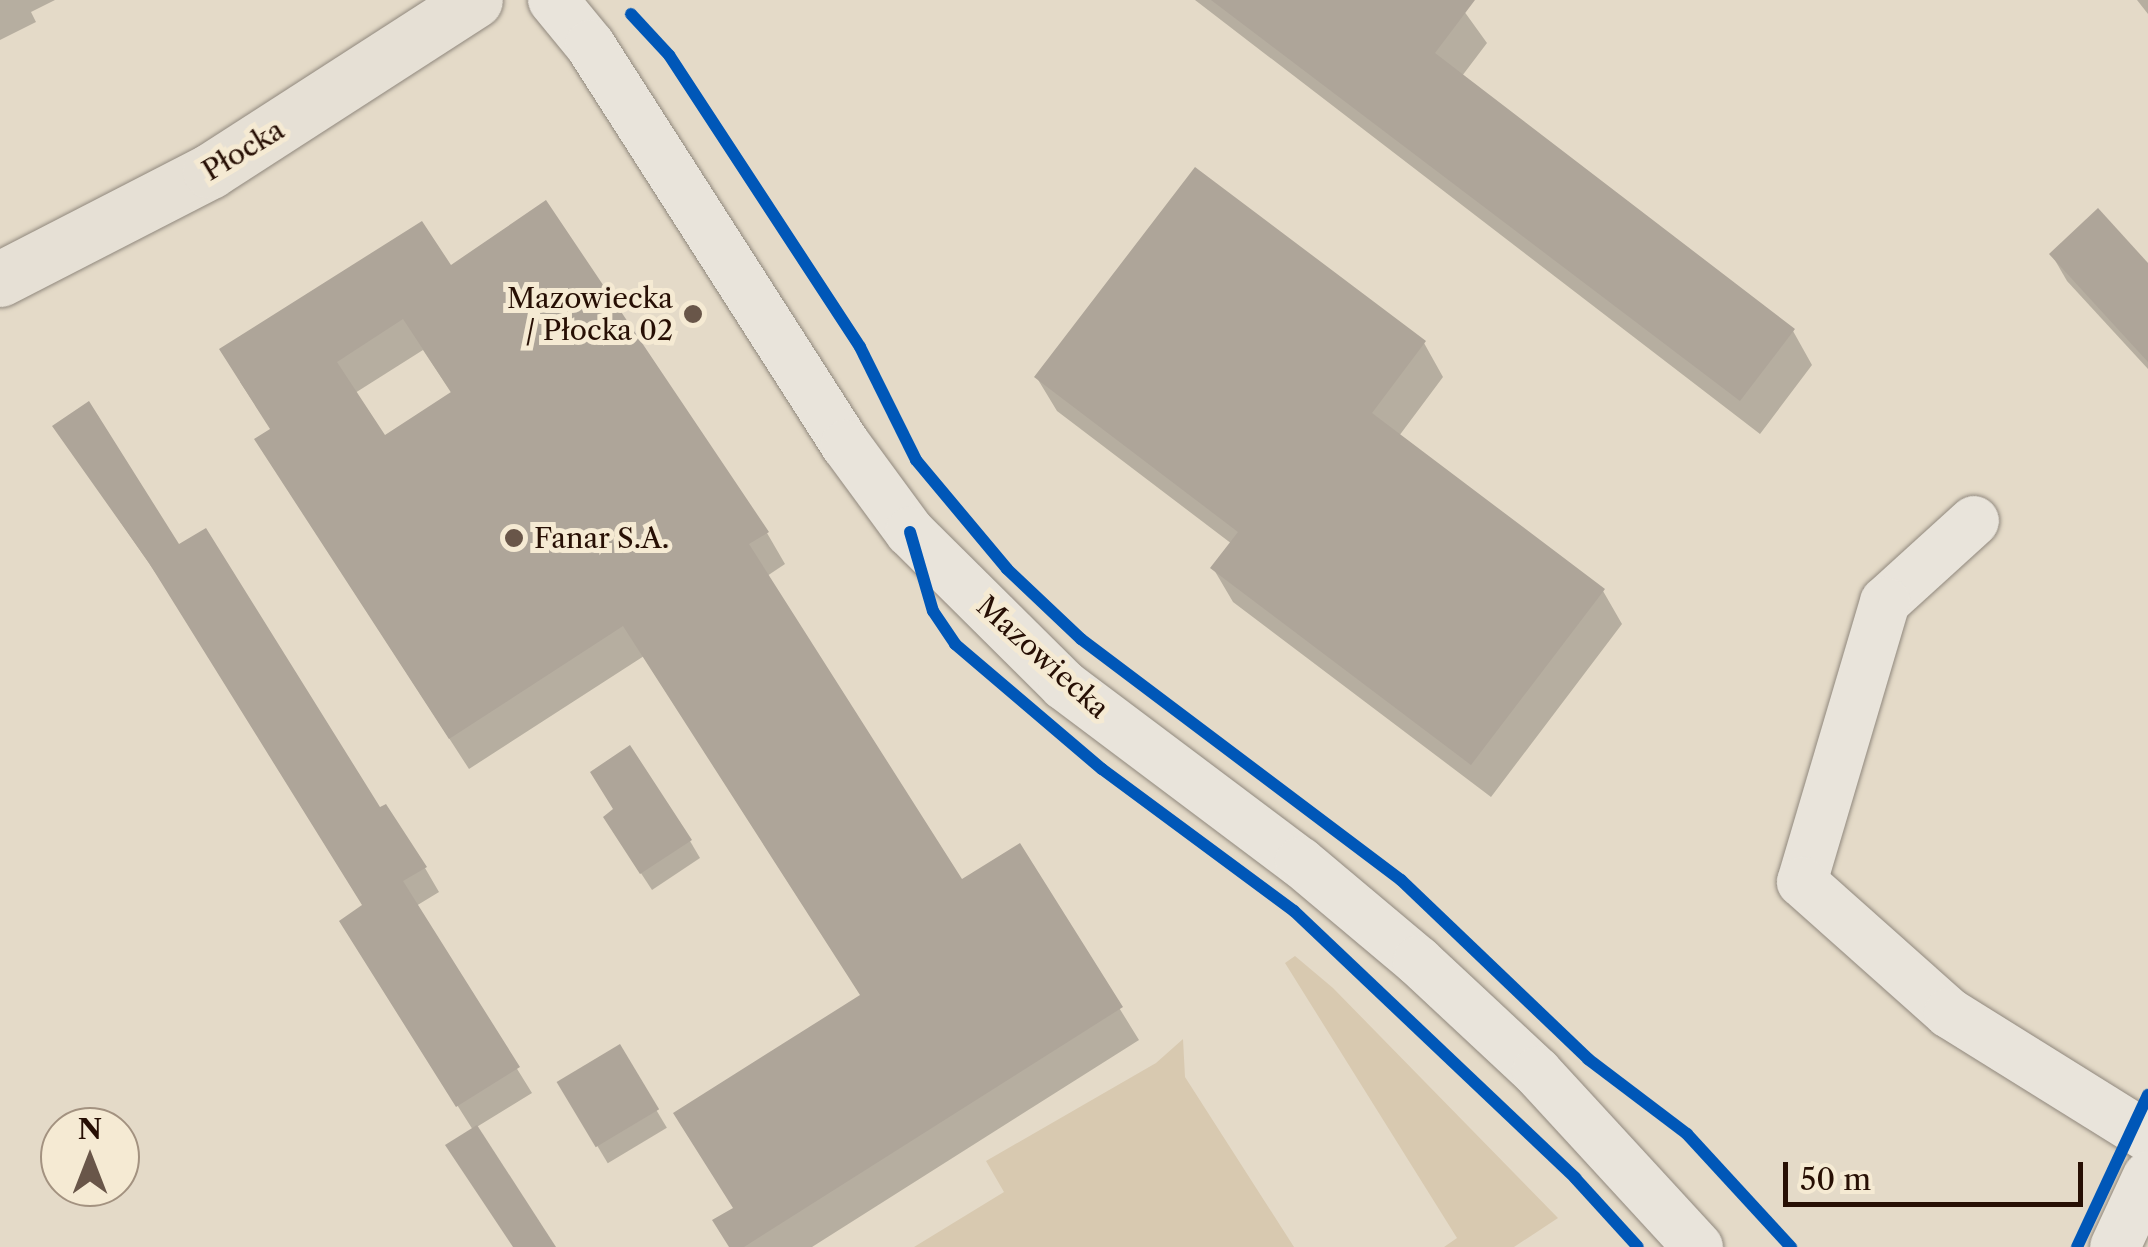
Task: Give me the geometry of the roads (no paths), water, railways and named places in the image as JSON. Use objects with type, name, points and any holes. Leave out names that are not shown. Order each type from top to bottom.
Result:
[{"type":"main road","name":"Płocka","points":[[0,279],[210,170],[475,0]]},
{"type":"street","name":"Mazowiecka","points":[[553,0],[584,36],[846,445],[910,532],[1064,685],[1300,862],[1418,961],[1537,1072],[1698,1247]]},
{"type":"street","points":[[1974,521],[1885,602],[1802,882],[1949,1012],[2148,1137]]},
{"type":"street","points":[[2115,1247],[2148,1176]]},
{"type":"place","name":"Mazowiecka / Płocka 02","points":[[693,314]]},
{"type":"place","name":"Fanar S.A.","points":[[514,538]]}]
